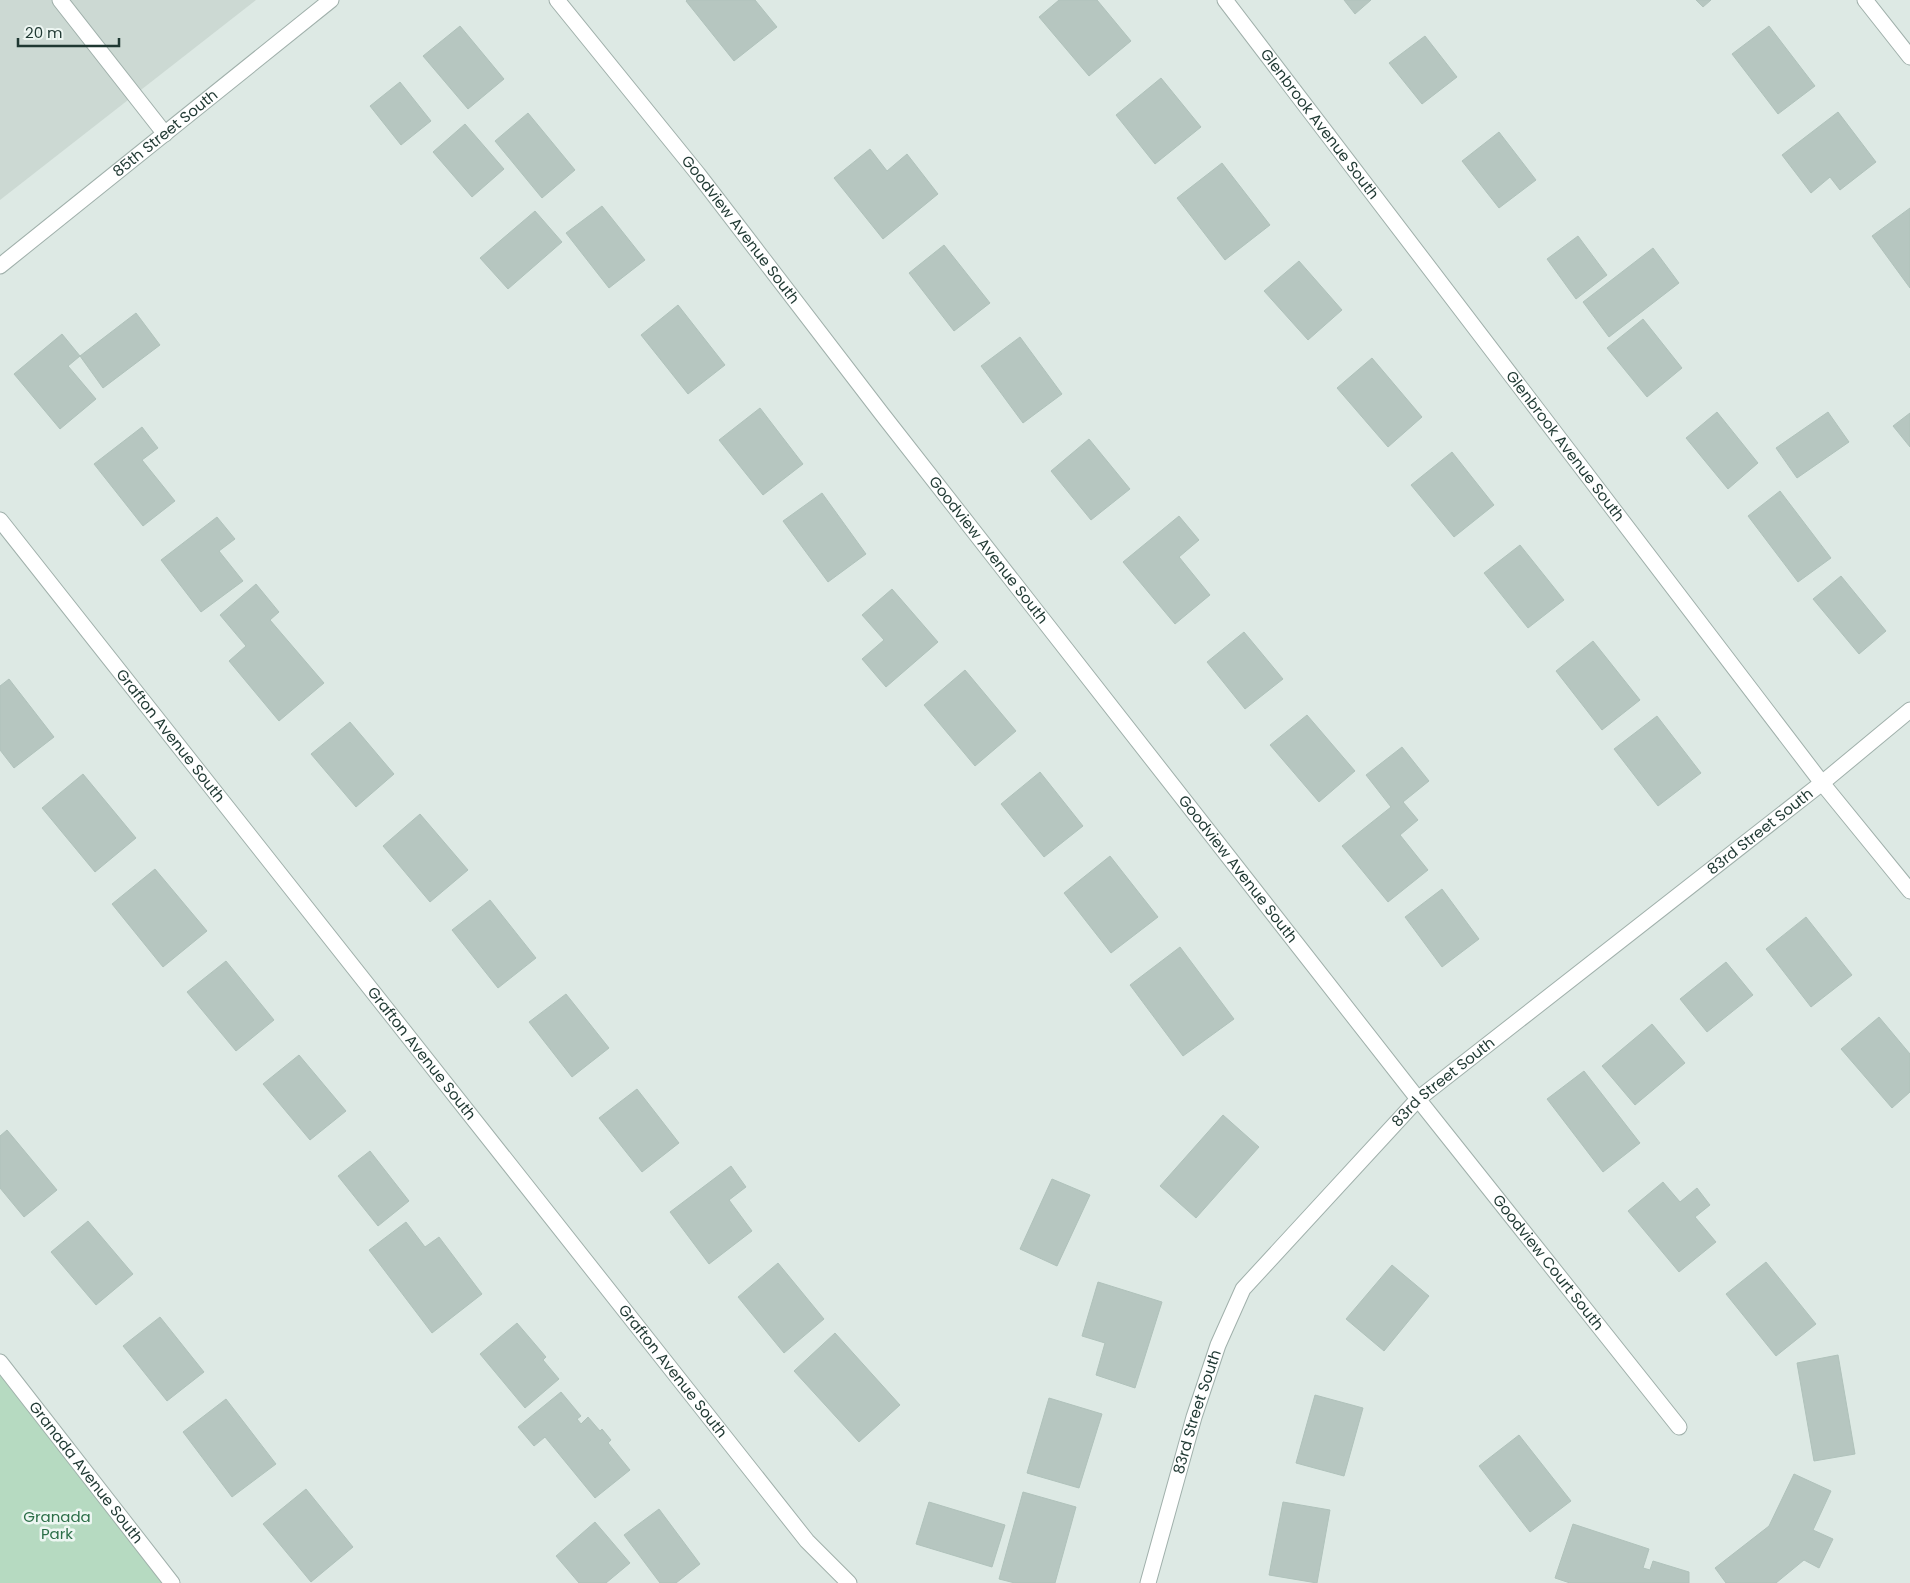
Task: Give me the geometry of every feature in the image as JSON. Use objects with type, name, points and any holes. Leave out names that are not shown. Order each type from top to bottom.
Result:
[{"type":"street","points":[[60,0],[165,134]]},
{"type":"street","name":"85th Street South","points":[[0,266],[331,0]]},
{"type":"street","name":"Goodview Avenue South","points":[[557,0],[698,174],[888,422],[1418,1099]]},
{"type":"street","name":"Glenbrook Avenue South","points":[[1225,0],[1822,783],[1910,891]]},
{"type":"street","points":[[1865,0],[1910,56]]},
{"type":"street","name":"Grafton Avenue South","points":[[0,520],[801,1534],[849,1583]]},
{"type":"street","name":"83rd Street South","points":[[1148,1583],[1194,1417],[1218,1345],[1243,1289],[1418,1099],[1822,783],[1910,710]]},
{"type":"street","name":"Goodview Court South","points":[[1418,1099],[1679,1426]]},
{"type":"street","name":"Granada Avenue South","points":[[0,1362],[172,1583]]},
{"type":"shaded area","points":[[0,0],[256,0],[0,200]]},
{"type":"green space","name":"Granada Park","points":[[0,1362],[172,1583],[0,1583]]},
{"type":"building","points":[[687,0],[755,0],[777,27],[734,61]]},
{"type":"building","points":[[1059,0],[1097,0],[1131,41],[1089,76],[1039,17]]},
{"type":"building","points":[[1344,0],[1371,0],[1355,14]]},
{"type":"building","points":[[1696,0],[1711,0],[1703,7]]},
{"type":"building","points":[[460,26],[504,79],[468,109],[423,56]]},
{"type":"building","points":[[1769,26],[1815,86],[1778,114],[1732,54]]},
{"type":"building","points":[[1425,36],[1457,77],[1422,104],[1389,63]]},
{"type":"building","points":[[1161,78],[1201,127],[1155,164],[1116,115]]},
{"type":"building","points":[[400,82],[431,121],[401,145],[370,106]]},
{"type":"building","points":[[1838,112],[1876,162],[1840,190],[1830,177],[1811,193],[1782,155]]},
{"type":"building","points":[[528,113],[575,170],[542,198],[495,141]]},
{"type":"building","points":[[465,124],[504,169],[472,197],[433,152]]},
{"type":"building","points":[[1499,132],[1536,180],[1499,208],[1462,161]]},
{"type":"building","points":[[870,149],[887,171],[907,154],[938,194],[883,239],[834,178]]},
{"type":"building","points":[[1222,163],[1270,225],[1225,260],[1177,198]]},
{"type":"building","points":[[602,206],[645,260],[609,288],[566,233]]},
{"type":"building","points":[[1910,208],[1910,288],[1872,236]]},
{"type":"building","points":[[535,211],[562,242],[508,289],[480,258]]},
{"type":"building","points":[[1578,236],[1607,275],[1576,299],[1547,259]]},
{"type":"building","points":[[944,245],[990,303],[954,331],[909,273]]},
{"type":"building","points":[[1653,248],[1679,283],[1609,337],[1583,302]]},
{"type":"building","points":[[1299,261],[1342,310],[1308,340],[1264,291]]},
{"type":"building","points":[[678,305],[725,365],[688,394],[641,335]]},
{"type":"building","points":[[136,313],[160,345],[103,388],[80,356]]},
{"type":"building","points":[[1643,319],[1682,368],[1647,397],[1607,348]]},
{"type":"building","points":[[62,334],[80,356],[68,366],[96,399],[60,429],[14,374]]},
{"type":"building","points":[[1020,337],[1062,394],[1023,423],[981,366]]},
{"type":"building","points":[[1372,358],[1422,417],[1388,447],[1337,388]]},
{"type":"building","points":[[760,408],[803,464],[763,495],[719,440]]},
{"type":"building","points":[[1717,412],[1758,463],[1728,489],[1686,438]]},
{"type":"building","points":[[1828,412],[1849,442],[1797,478],[1776,448]]},
{"type":"building","points":[[1910,413],[1910,447],[1893,426]]},
{"type":"building","points":[[142,427],[158,448],[142,460],[175,501],[143,526],[94,464]]},
{"type":"building","points":[[1089,439],[1130,489],[1091,520],[1051,471]]},
{"type":"building","points":[[1452,452],[1494,505],[1454,537],[1411,485]]},
{"type":"building","points":[[1780,491],[1831,558],[1798,582],[1748,516]]},
{"type":"building","points":[[822,493],[866,554],[828,582],[783,521]]},
{"type":"building","points":[[1179,516],[1199,540],[1179,557],[1210,595],[1175,624],[1123,562]]},
{"type":"building","points":[[217,517],[235,539],[219,551],[243,581],[201,612],[161,560]]},
{"type":"building","points":[[1520,545],[1564,600],[1528,628],[1484,573]]},
{"type":"building","points":[[1841,576],[1886,631],[1859,654],[1813,599]]},
{"type":"building","points":[[256,584],[279,612],[270,620],[324,683],[279,721],[229,661],[246,646],[220,615]]},
{"type":"building","points":[[892,589],[938,642],[886,687],[862,659],[884,640],[862,615]]},
{"type":"building","points":[[1244,632],[1283,679],[1245,709],[1207,662]]},
{"type":"building","points":[[1593,641],[1640,700],[1602,730],[1556,671]]},
{"type":"building","points":[[965,670],[1016,731],[975,766],[924,705]]},
{"type":"building","points":[[9,679],[54,737],[14,768],[0,750],[0,686]]},
{"type":"building","points":[[1307,715],[1355,771],[1319,802],[1270,745]]},
{"type":"building","points":[[1657,716],[1701,773],[1658,806],[1614,749]]},
{"type":"building","points":[[350,722],[394,774],[356,807],[311,754]]},
{"type":"building","points":[[1402,747],[1429,781],[1403,802],[1418,820],[1400,835],[1428,870],[1388,902],[1342,846],[1391,807],[1366,775]]},
{"type":"building","points":[[1040,772],[1083,826],[1044,857],[1001,804]]},
{"type":"building","points":[[83,774],[136,838],[95,872],[42,808]]},
{"type":"building","points":[[420,814],[468,870],[430,902],[383,846]]},
{"type":"building","points":[[1110,856],[1158,917],[1111,953],[1064,893]]},
{"type":"building","points":[[155,869],[207,931],[163,967],[112,904]]},
{"type":"building","points":[[1442,889],[1479,939],[1442,967],[1405,917]]},
{"type":"building","points":[[490,900],[536,958],[498,988],[452,930]]},
{"type":"building","points":[[1806,917],[1852,975],[1811,1007],[1766,949]]},
{"type":"building","points":[[1180,947],[1234,1019],[1183,1056],[1130,985]]},
{"type":"building","points":[[226,961],[274,1020],[236,1051],[187,992]]},
{"type":"building","points":[[1726,962],[1753,995],[1707,1032],[1680,999]]},
{"type":"building","points":[[566,994],[609,1048],[572,1077],[529,1022]]},
{"type":"building","points":[[1879,1017],[1910,1054],[1910,1092],[1892,1108],[1841,1049]]},
{"type":"building","points":[[1652,1024],[1685,1063],[1635,1105],[1602,1066]]},
{"type":"building","points":[[299,1055],[346,1111],[310,1140],[263,1084]]},
{"type":"building","points":[[1584,1071],[1640,1143],[1603,1172],[1547,1099]]},
{"type":"building","points":[[637,1089],[679,1143],[642,1172],[599,1118]]},
{"type":"building","points":[[1223,1115],[1259,1147],[1196,1218],[1160,1186]]},
{"type":"building","points":[[7,1130],[57,1190],[24,1217],[0,1188],[0,1136]]},
{"type":"building","points":[[370,1151],[409,1201],[378,1226],[338,1176]]},
{"type":"building","points":[[731,1166],[746,1187],[729,1200],[752,1231],[709,1264],[670,1212]]},
{"type":"building","points":[[1052,1179],[1090,1195],[1057,1266],[1020,1249]]},
{"type":"building","points":[[1663,1182],[1680,1202],[1697,1188],[1710,1205],[1695,1217],[1716,1242],[1679,1272],[1628,1211]]},
{"type":"building","points":[[88,1221],[133,1274],[96,1305],[51,1252]]},
{"type":"building","points":[[406,1222],[425,1247],[439,1237],[482,1294],[432,1333],[369,1250]]},
{"type":"building","points":[[1766,1262],[1816,1324],[1776,1356],[1726,1294]]},
{"type":"building","points":[[778,1263],[824,1319],[784,1353],[738,1297]]},
{"type":"building","points":[[1392,1265],[1429,1296],[1384,1351],[1346,1319]]},
{"type":"building","points":[[1098,1282],[1162,1302],[1135,1388],[1096,1375],[1105,1343],[1082,1336]]},
{"type":"building","points":[[160,1317],[204,1372],[167,1401],[123,1346]]},
{"type":"building","points":[[517,1323],[546,1357],[543,1360],[559,1379],[525,1408],[480,1354]]},
{"type":"building","points":[[835,1333],[900,1405],[859,1442],[794,1371]]},
{"type":"building","points":[[1838,1355],[1855,1454],[1814,1461],[1797,1363]]},
{"type":"building","points":[[561,1392],[581,1416],[577,1419],[581,1424],[588,1417],[600,1431],[602,1429],[611,1440],[608,1443],[630,1470],[595,1498],[545,1437],[534,1446],[518,1427]]},
{"type":"building","points":[[1315,1395],[1363,1408],[1344,1476],[1296,1463]]},
{"type":"building","points":[[1049,1398],[1102,1414],[1079,1488],[1027,1473]]},
{"type":"building","points":[[226,1399],[276,1464],[232,1497],[183,1432]]},
{"type":"building","points":[[1519,1435],[1571,1501],[1530,1532],[1479,1466]]},
{"type":"building","points":[[1794,1474],[1831,1491],[1813,1530],[1833,1539],[1819,1568],[1804,1560],[1776,1583],[1726,1583],[1715,1568],[1769,1526]]},
{"type":"building","points":[[306,1489],[353,1547],[311,1582],[263,1524]]},
{"type":"building","points":[[1023,1492],[1076,1507],[1055,1583],[1015,1583],[999,1579]]},
{"type":"building","points":[[929,1502],[1005,1525],[992,1567],[916,1544]]},
{"type":"building","points":[[1283,1502],[1330,1510],[1317,1583],[1269,1575]]},
{"type":"building","points":[[659,1509],[700,1564],[676,1583],[660,1583],[624,1535]]},
{"type":"building","points":[[595,1522],[630,1563],[606,1583],[579,1583],[556,1556]]},
{"type":"building","points":[[1573,1524],[1649,1549],[1643,1568],[1650,1570],[1653,1561],[1689,1572],[1689,1583],[1570,1583],[1555,1578]]}]
